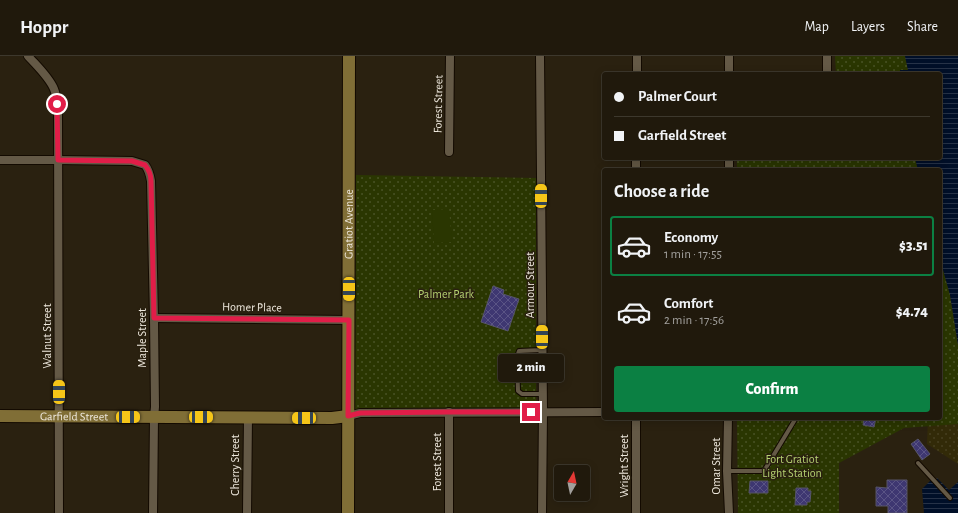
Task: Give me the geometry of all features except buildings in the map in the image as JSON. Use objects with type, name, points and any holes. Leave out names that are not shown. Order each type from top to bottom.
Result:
[{"type":"street","name":"Walnut Street","points":[[28,56],[38,66],[55,90],[58,112],[59,513]]},
{"type":"street","name":"Gratiot Avenue","points":[[348,513],[349,56]]},
{"type":"street","name":"Forest Street","points":[[449,152],[450,56]]},
{"type":"street","name":"Armour Street","points":[[540,56],[542,513]]},
{"type":"street","points":[[637,56],[637,72]]},
{"type":"street","points":[[729,56],[729,72]]},
{"type":"street","points":[[827,56],[827,72]]},
{"type":"street","points":[[0,160],[58,160]]},
{"type":"street","name":"Maple Street","points":[[58,160],[132,161],[145,165],[151,176],[155,407],[153,513]]},
{"type":"street","name":"Homer Place","points":[[154,318],[349,320]]},
{"type":"street","name":"Forest Street","points":[[449,412],[449,513]]},
{"type":"street","name":"Garfield Street","points":[[0,416],[332,418],[360,413],[602,412]]},
{"type":"street","name":"Cherry Street","points":[[247,513],[248,418]]},
{"type":"street","name":"Wright Street","points":[[636,420],[636,513]]},
{"type":"street","name":"Omar Street","points":[[728,420],[727,472],[729,513]]},
{"type":"lane","points":[[542,350],[519,351],[518,357],[518,390],[522,394],[542,394]]},
{"type":"lane","points":[[727,472],[764,471],[795,420]]},
{"type":"lane","points":[[918,463],[950,498]]},
{"type":"sand","points":[[942,205],[958,270],[958,464],[927,444],[928,420],[942,420]]},
{"type":"green space","points":[[835,56],[905,56],[908,70],[900,70],[900,72],[836,72]]},
{"type":"green space","points":[[737,160],[916,160],[918,168],[737,168]]},
{"type":"green space","name":"Palmer Park","points":[[356,175],[536,178],[536,411],[355,410]]},
{"type":"green space","points":[[449,209],[452,242],[434,243],[432,210]]},
{"type":"green space","name":"Fort Gratiot Light Station","points":[[942,266],[950,295],[958,345],[958,424],[904,428],[839,463],[839,513],[738,513],[737,420],[942,420]]},
{"type":"water","points":[[905,56],[958,56],[958,345],[950,295],[942,266],[942,168],[918,168],[916,160],[942,160],[942,72],[900,72],[900,70],[908,70]]},
{"type":"water","points":[[937,478],[949,490],[958,482],[958,513],[924,513],[922,489],[931,480],[933,482]]},
{"type":"route","points":[[57,104],[58,160],[132,161],[145,165],[151,176],[154,318],[349,320],[348,416],[360,413],[531,412]]}]
